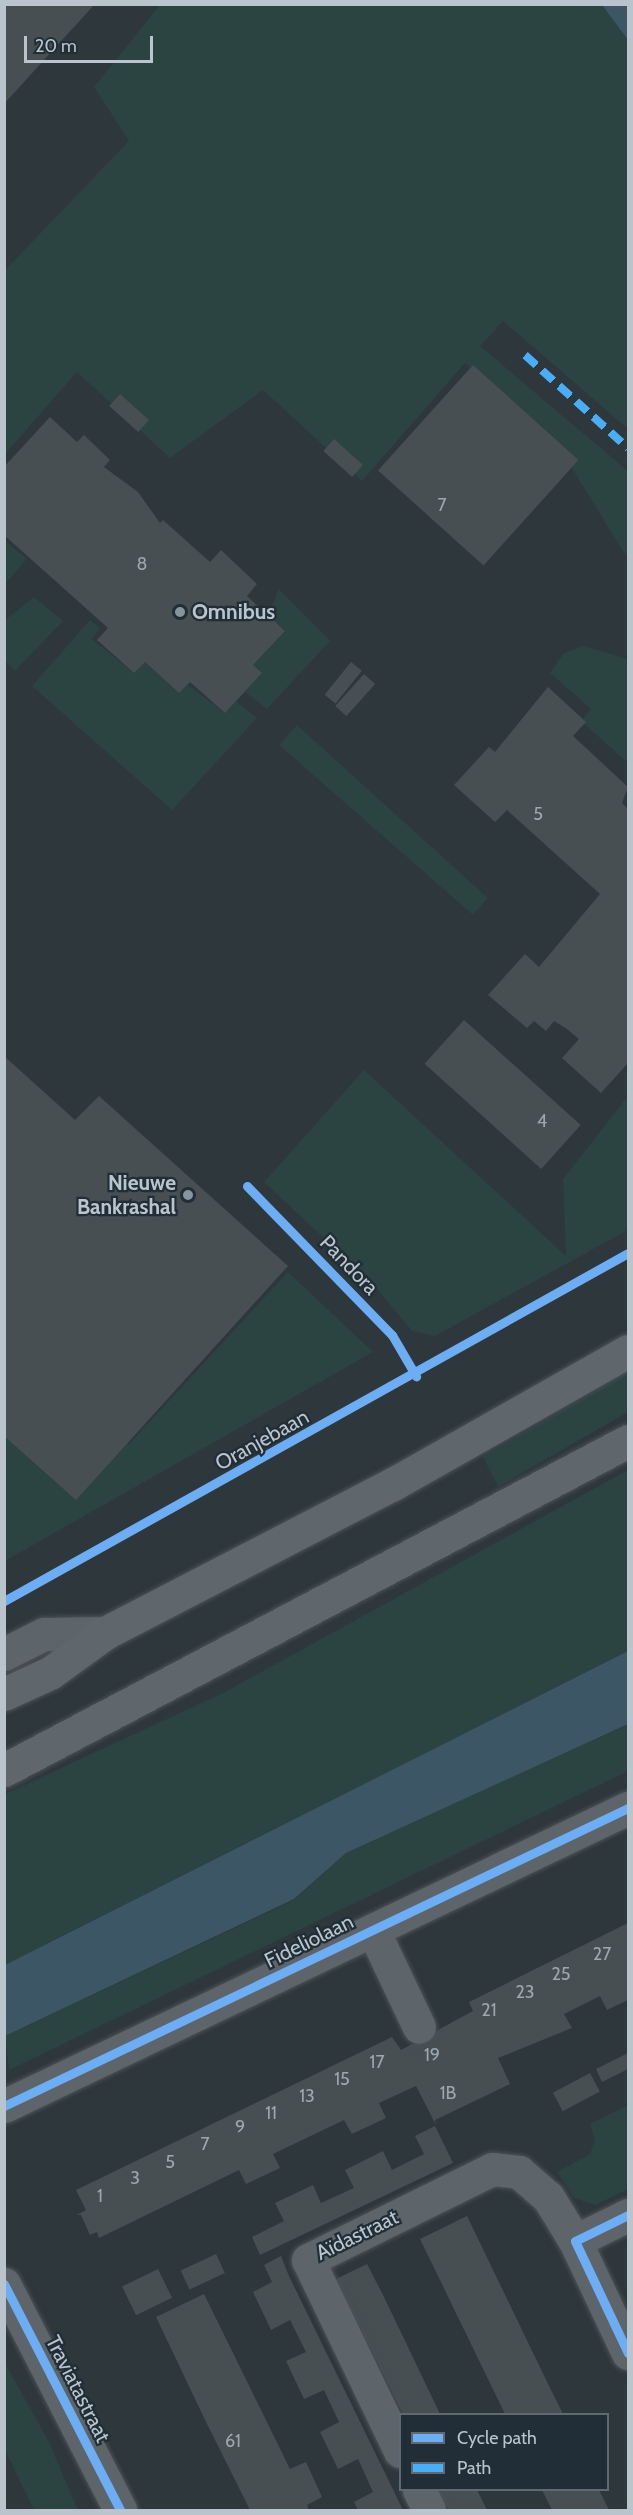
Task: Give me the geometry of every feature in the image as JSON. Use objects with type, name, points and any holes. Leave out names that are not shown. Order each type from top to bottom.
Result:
[{"type":"main road","points":[[4,1694],[50,1673],[105,1633],[393,1484],[628,1351]]},
{"type":"main road","points":[[4,1770],[628,1441]]},
{"type":"street","points":[[4,1654],[44,1634],[105,1633]]},
{"type":"street","name":"Fideliolaan","points":[[4,2106],[628,1808]]},
{"type":"street","points":[[373,1930],[419,2027]]},
{"type":"street","name":"Aïdastraat","points":[[399,2449],[308,2260],[492,2169],[519,2172],[548,2197],[575,2241],[628,2353]]},
{"type":"street","points":[[575,2241],[628,2215]]},
{"type":"street","name":"Traviatastraat","points":[[4,2284],[120,2511]]},
{"type":"street","points":[[419,2491],[429,2511]]},
{"type":"green space","points":[[160,5],[602,5],[628,40],[628,429],[503,321],[480,346],[628,471],[628,559],[555,441],[465,363],[362,481],[263,390],[170,458],[77,372],[5,454],[5,270],[129,141],[94,87]]},
{"type":"green space","points":[[4,540],[27,559],[5,584],[4,584]]},
{"type":"green space","points":[[279,589],[330,641],[267,709],[245,692],[261,674],[253,665],[285,631],[268,615]]},
{"type":"green space","points":[[34,597],[63,621],[15,671],[5,661],[5,620]]},
{"type":"green space","points":[[90,620],[100,628],[92,639],[134,673],[145,662],[179,693],[188,685],[225,713],[236,701],[257,718],[172,810],[32,686]]},
{"type":"green space","points":[[583,646],[628,659],[628,763],[581,721],[591,709],[550,673],[564,653]]},
{"type":"green space","points":[[297,725],[488,898],[473,915],[279,745]]},
{"type":"green space","points":[[364,1070],[566,1256],[563,1179],[628,1096],[628,1230],[435,1336],[412,1331],[373,1284],[264,1182]]},
{"type":"green space","points":[[288,1272],[373,1352],[5,1561],[5,1426],[51,1368],[129,1444]]},
{"type":"green space","points":[[628,1372],[628,1412],[498,1487],[483,1457]]},
{"type":"green space","points":[[628,1470],[628,1651],[5,1965],[5,1794],[223,1693]]},
{"type":"green space","points":[[628,1724],[628,1771],[9,2070],[5,2036],[294,1900],[346,1853]]},
{"type":"green space","points":[[628,2105],[628,2189],[596,2205],[574,2198],[557,2172],[590,2154],[595,2140],[590,2124]]},
{"type":"green space","points":[[5,2363],[49,2442],[78,2510],[34,2510],[5,2450]]},
{"type":"water","points":[[602,5],[628,5],[628,40]]},
{"type":"water","points":[[628,1651],[628,1724],[346,1853],[294,1899],[5,2036],[5,1965]]},
{"type":"building","points":[[4,4],[95,4],[4,104]]},
{"type":"building","points":[[473,365],[579,460],[484,566],[378,471]]},
{"type":"building","points":[[120,394],[149,420],[138,432],[109,406]]},
{"type":"building","points":[[50,417],[77,442],[84,435],[110,460],[104,467],[138,492],[160,523],[163,520],[210,562],[221,550],[257,584],[247,596],[285,631],[253,665],[262,673],[225,713],[190,682],[179,693],[145,662],[134,673],[97,640],[108,628],[4,535],[4,467]]},
{"type":"building","points":[[334,439],[363,465],[352,477],[323,451]]},
{"type":"building","points":[[351,662],[362,671],[335,703],[325,695]]},
{"type":"building","points":[[364,674],[375,684],[346,716],[335,706]]},
{"type":"building","points":[[548,687],[586,722],[573,736],[628,787],[622,803],[628,809],[628,1063],[601,1093],[562,1058],[579,1039],[554,1021],[546,1031],[534,1021],[527,1028],[488,995],[525,954],[539,967],[600,894],[507,810],[495,822],[454,785],[489,747],[495,752]]},
{"type":"building","points":[[464,1020],[581,1125],[541,1169],[425,1064]]},
{"type":"building","points":[[4,1056],[75,1120],[99,1096],[288,1266],[76,1500],[4,1436]]},
{"type":"building","points":[[628,1923],[628,2000],[607,2010],[600,1996],[564,2014],[572,2028],[498,2058],[510,2084],[435,2120],[436,2125],[416,2086],[379,2103],[386,2118],[352,2134],[344,2120],[273,2154],[280,2168],[246,2184],[239,2170],[99,2238],[97,2232],[90,2235],[81,2215],[77,2215],[86,2210],[76,2190],[392,2037],[401,2050],[473,2011],[469,2002]]},
{"type":"building","points":[[628,2053],[628,2069],[602,2082],[596,2069]]},
{"type":"building","points":[[590,2073],[600,2092],[563,2111],[553,2093]]},
{"type":"building","points":[[435,2126],[453,2163],[260,2255],[252,2237],[284,2221],[275,2203],[313,2185],[321,2203],[354,2188],[345,2170],[383,2151],[392,2170],[424,2154],[415,2136]]},
{"type":"building","points":[[467,2216],[563,2413],[505,2413],[420,2239]]},
{"type":"building","points":[[216,2254],[225,2273],[190,2290],[181,2270]]},
{"type":"building","points":[[281,2256],[403,2510],[358,2510],[354,2502],[373,2492],[358,2459],[338,2469],[320,2432],[339,2422],[324,2390],[304,2399],[286,2361],[306,2352],[290,2320],[271,2330],[253,2292],[272,2282],[264,2265]]},
{"type":"building","points":[[367,2264],[440,2413],[402,2413],[336,2279]]},
{"type":"building","points":[[158,2269],[172,2298],[136,2315],[122,2287]]},
{"type":"building","points":[[204,2294],[290,2469],[306,2462],[322,2497],[307,2505],[309,2510],[250,2510],[206,2422],[156,2317]]},
{"type":"building","points":[[438,2491],[478,2491],[487,2510],[449,2510]]},
{"type":"building","points":[[542,2491],[600,2491],[609,2510],[552,2510]]},
{"type":"marked path","points":[[525,355],[628,448]]},
{"type":"cycle path","name":"Pandora","points":[[247,1186],[392,1335],[416,1376]]},
{"type":"cycle path","name":"Oranjebaan","points":[[4,1601],[628,1253]]},
{"type":"cycle path","points":[[4,2106],[628,1808]]},
{"type":"cycle path","points":[[628,2215],[575,2241],[628,2353]]},
{"type":"cycle path","points":[[4,2284],[120,2510]]},
{"type":"place","name":"Omnibus","points":[[180,612]]},
{"type":"place","name":"Nieuwe Bankrashal","points":[[188,1195]]}]
